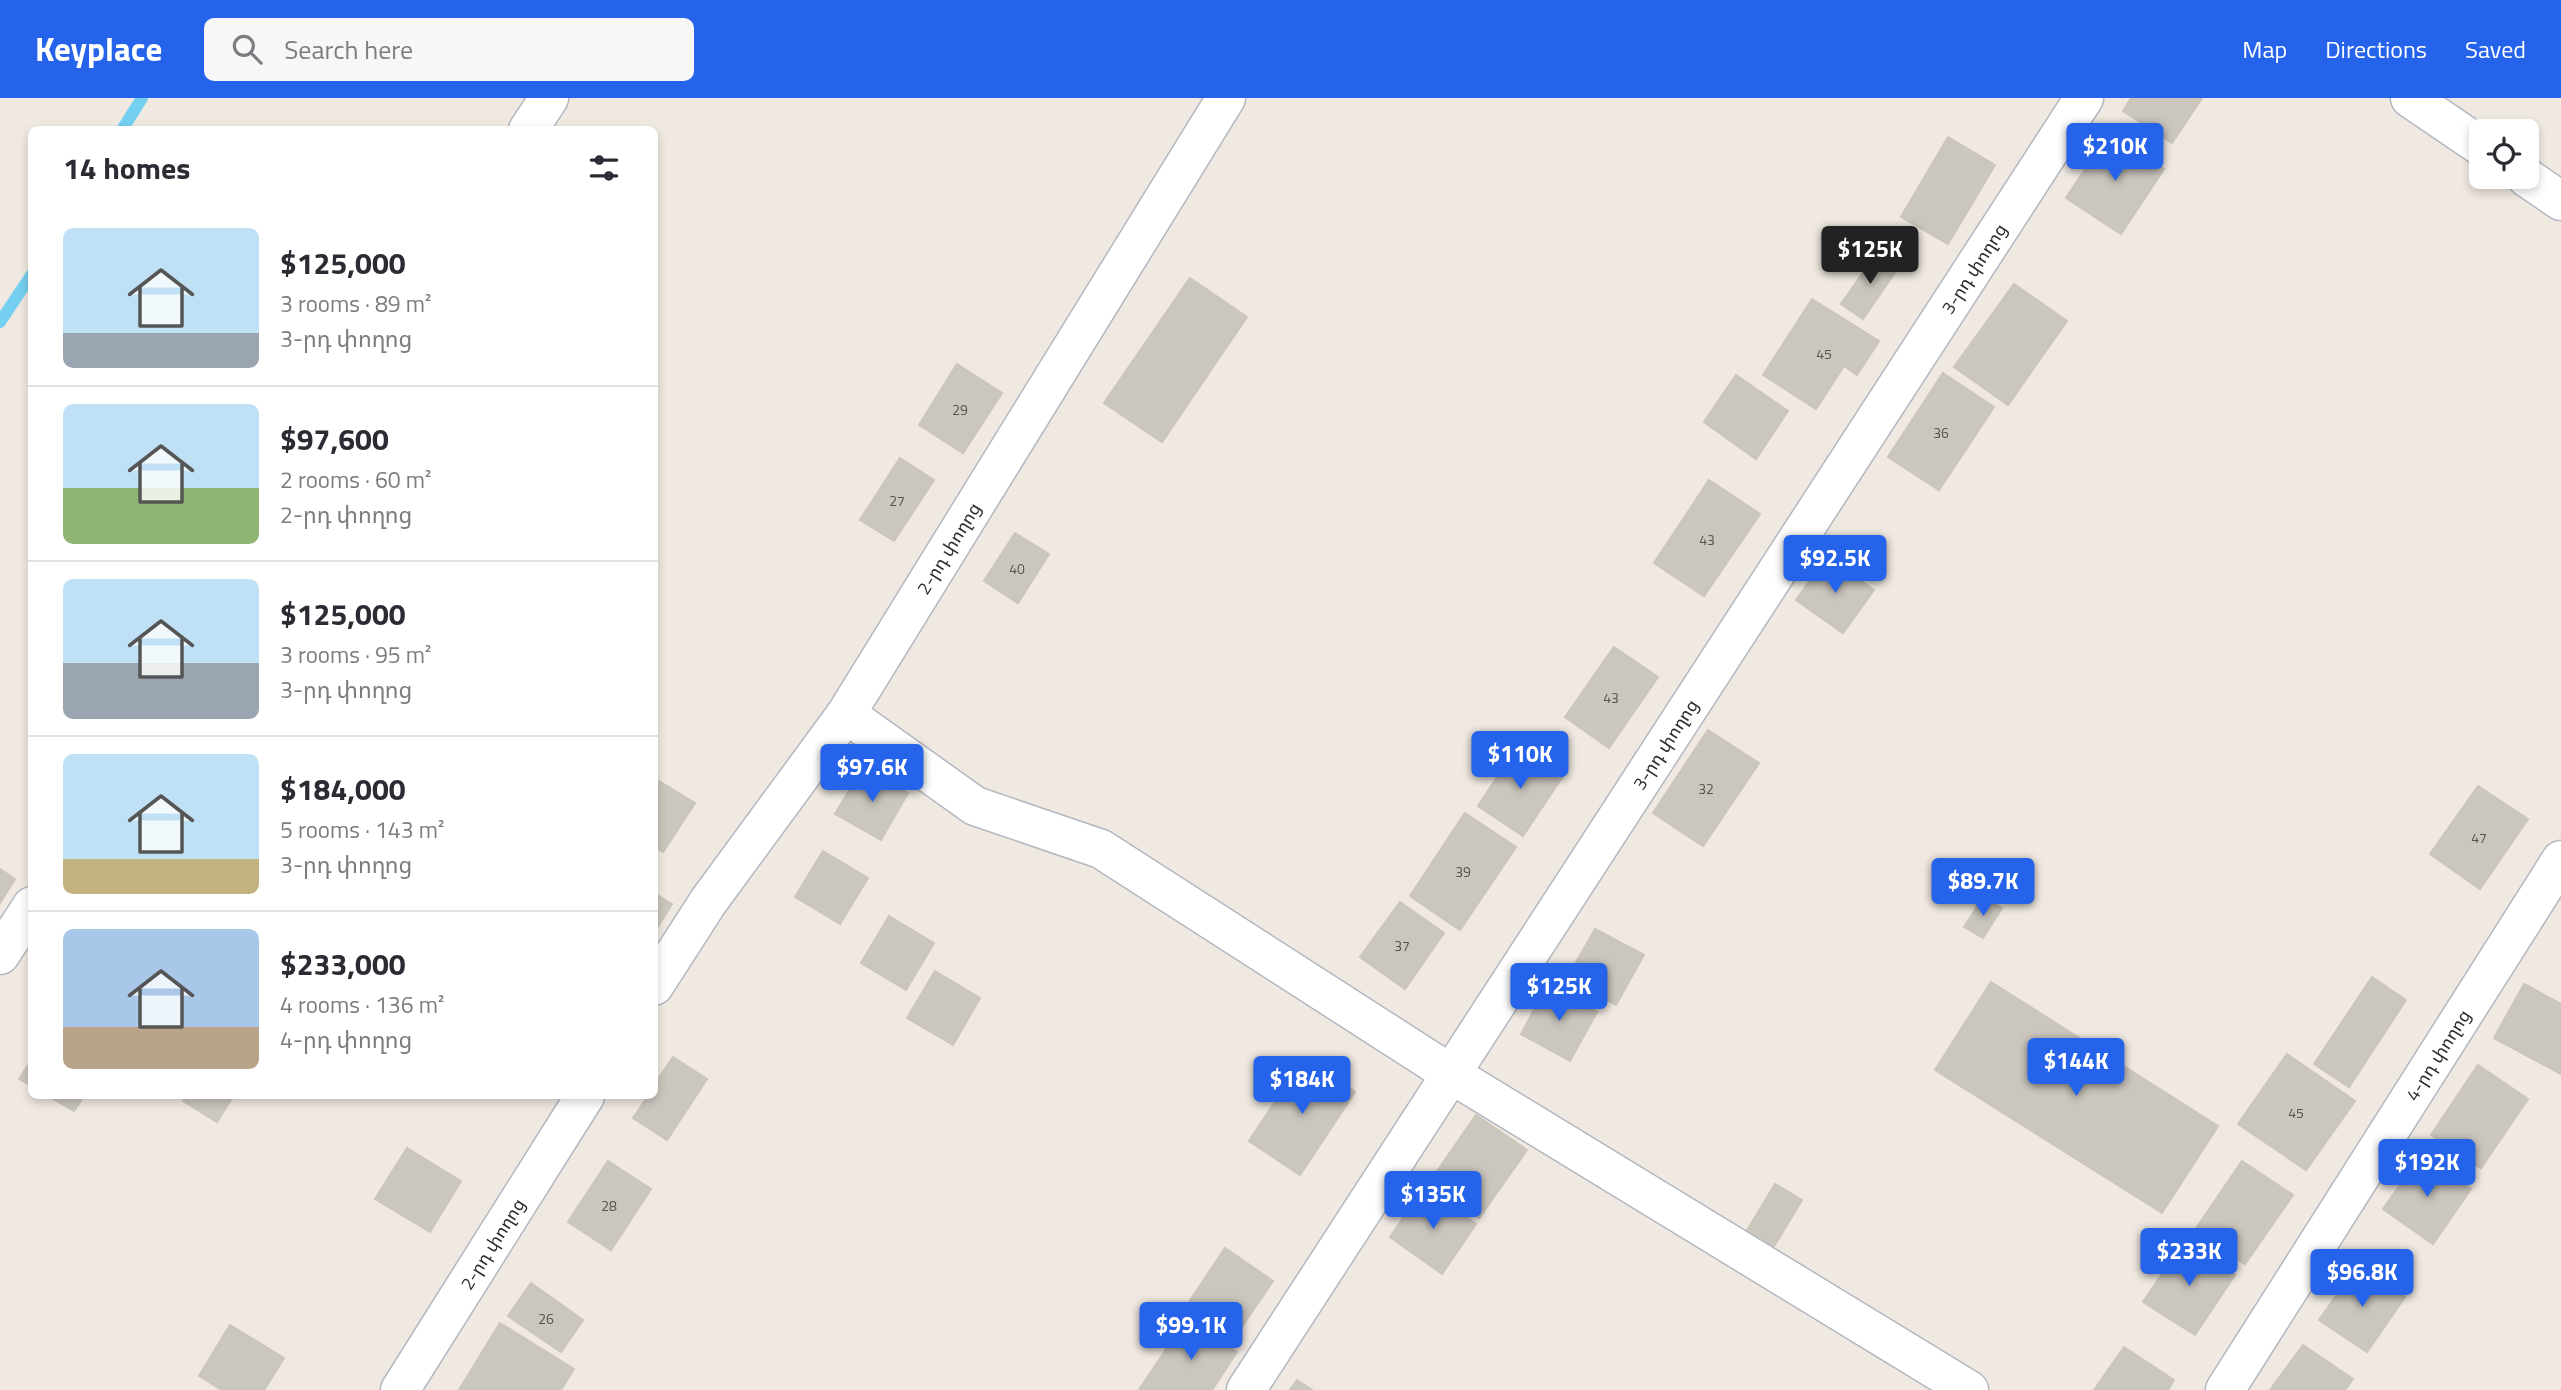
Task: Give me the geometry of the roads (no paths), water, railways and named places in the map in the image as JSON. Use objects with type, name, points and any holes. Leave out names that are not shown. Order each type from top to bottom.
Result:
[{"type":"street","points":[[531,126],[549,98]]},
{"type":"street","name":"2-րդ փողոց","points":[[658,980],[708,902],[846,714],[1226,98]]},
{"type":"street","name":"3-րդ փողոց","points":[[1246,1390],[2084,98]]},
{"type":"street","points":[[2410,98],[2469,138]]},
{"type":"street","points":[[2539,186],[2561,201]]},
{"type":"street","points":[[846,714],[975,806],[1101,849],[1451,1074],[1969,1390]]},
{"type":"street","name":"4-րդ փողոց","points":[[2225,1390],[2561,860]]},
{"type":"street","points":[[0,955],[28,911]]},
{"type":"street","name":"2-րդ փողոց","points":[[400,1390],[583,1099]]},
{"type":"waterway","points":[[124,126],[142,98]]},
{"type":"waterway","points":[[0,322],[28,280]]}]
